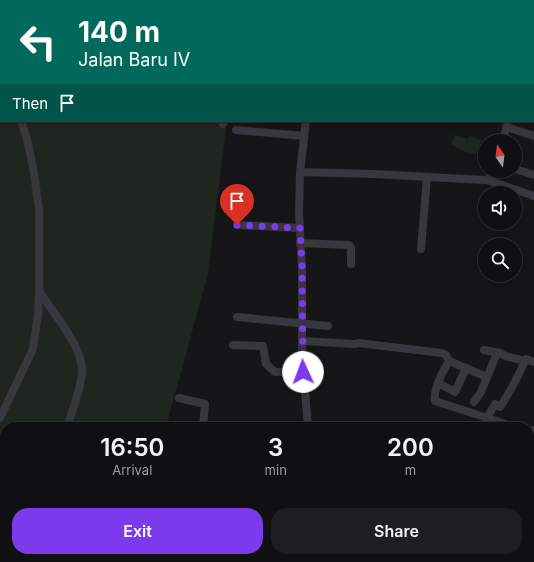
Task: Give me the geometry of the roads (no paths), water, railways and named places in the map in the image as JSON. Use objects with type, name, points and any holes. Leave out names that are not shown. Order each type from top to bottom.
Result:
[{"type":"street","points":[[0,418],[33,349],[39,291],[39,208],[33,168],[27,139],[21,122]]},
{"type":"street","points":[[306,122],[300,172],[300,243],[303,372],[308,422]]},
{"type":"street","points":[[505,134],[507,124],[534,136]]},
{"type":"street","points":[[236,130],[304,136]]},
{"type":"street","points":[[522,171],[534,175]]},
{"type":"street","points":[[300,172],[487,180],[534,196]]},
{"type":"street","points":[[421,249],[427,177]]},
{"type":"street","points":[[237,225],[300,228]]},
{"type":"street","points":[[300,243],[349,245],[351,248],[351,264]]},
{"type":"street","points":[[39,291],[71,337],[79,353],[81,361],[81,379],[68,422]]},
{"type":"street","points":[[237,317],[328,326]]},
{"type":"street","points":[[303,341],[358,343],[442,353],[446,355],[449,361],[487,377]]},
{"type":"street","points":[[233,345],[263,346],[266,364],[275,372],[303,372]]},
{"type":"street","points":[[484,350],[534,362]]},
{"type":"street","points":[[474,402],[481,392],[497,353]]},
{"type":"street","points":[[449,361],[438,383],[434,398],[435,402],[462,409],[487,418],[493,422]]},
{"type":"street","points":[[487,418],[495,404],[500,407],[514,386],[525,361]]},
{"type":"street","points":[[438,383],[455,392],[466,368]]},
{"type":"street","points":[[179,398],[205,404],[203,422]]}]
